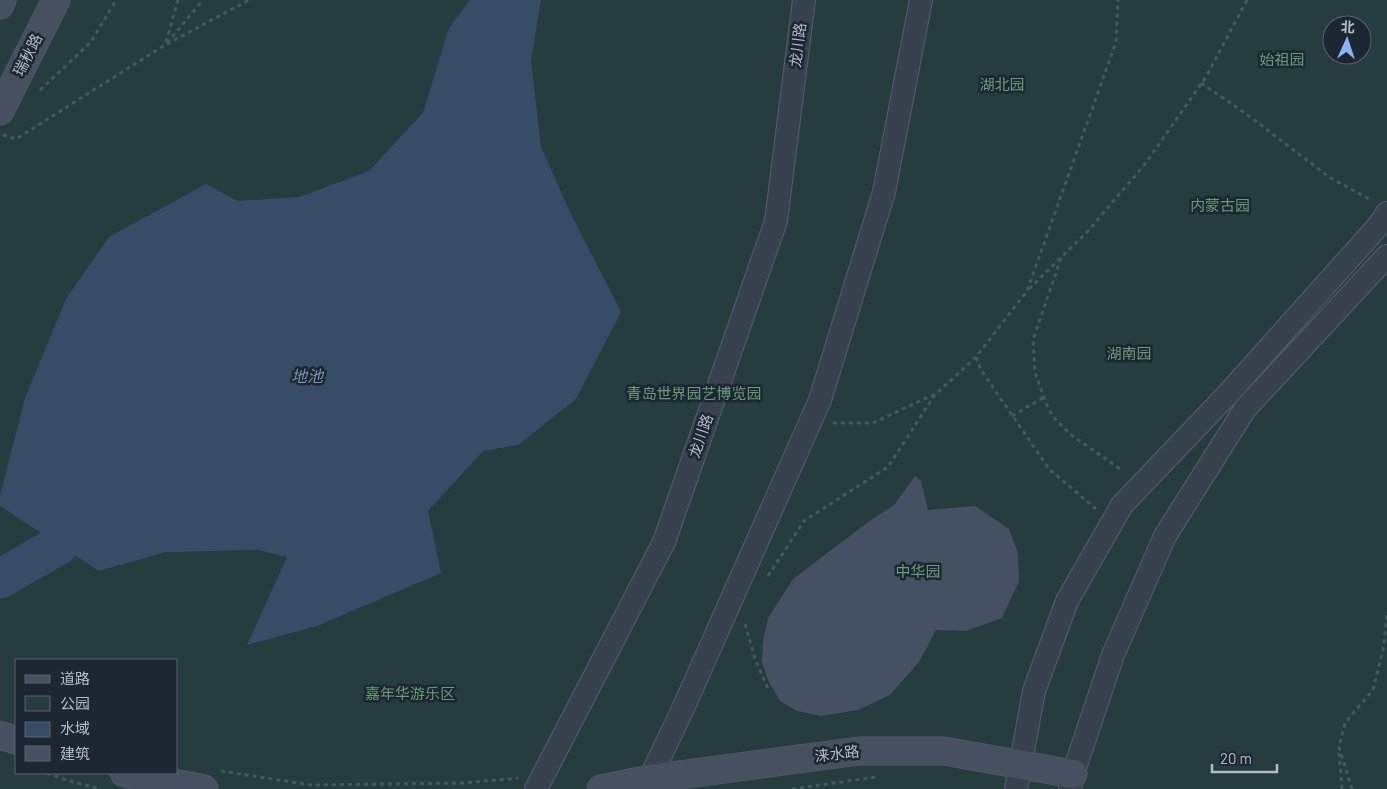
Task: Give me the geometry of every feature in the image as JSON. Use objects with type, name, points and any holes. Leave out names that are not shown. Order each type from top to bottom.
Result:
[{"type":"street","points":[[0,6],[2,0]]},
{"type":"street","name":"瑞秋路","points":[[4,127],[56,0]]},
{"type":"street","name":"龙川路","points":[[540,781],[664,542],[776,221],[804,0]]},
{"type":"street","points":[[647,784],[686,702],[820,400],[884,192],[921,0]]},
{"type":"street","points":[[1017,777],[1034,691],[1067,601],[1122,504],[1227,395],[1380,224],[1383,209]]},
{"type":"street","points":[[1072,782],[1113,655],[1164,536],[1245,409],[1387,256]]},
{"type":"street","points":[[0,734],[15,740]]},
{"type":"street","name":"涞水路","points":[[601,789],[647,784],[859,751],[944,751],[1017,777],[1072,782]]},
{"type":"street","points":[[138,774],[209,779]]},
{"type":"path","points":[[39,91],[44,84],[68,65],[91,42],[116,0]]},
{"type":"path","points":[[165,45],[178,0]]},
{"type":"path","points":[[165,45],[203,0]]},
{"type":"path","points":[[4,127],[16,139],[165,45],[249,0]]},
{"type":"path","points":[[1027,291],[1116,42],[1118,0]]},
{"type":"path","points":[[763,584],[804,521],[888,467],[936,393],[976,357],[1027,291],[1088,231],[1145,164],[1201,84],[1247,0]]},
{"type":"path","points":[[1201,84],[1245,113],[1329,177],[1383,209]]},
{"type":"path","points":[[1061,258],[1033,340],[1035,372],[1053,417],[1070,434],[1142,484]]},
{"type":"path","points":[[976,357],[982,370],[1049,469],[1112,523]]},
{"type":"path","points":[[809,423],[873,424],[936,393]]},
{"type":"path","points":[[1012,416],[1044,397]]},
{"type":"path","points":[[1342,789],[1339,748],[1345,723],[1373,690],[1383,650],[1387,615]]},
{"type":"path","points":[[745,622],[755,659],[769,691]]},
{"type":"path","points":[[1339,748],[1352,789]]},
{"type":"path","points":[[50,774],[101,789]]},
{"type":"path","points":[[209,779],[311,785],[463,783],[526,777],[540,781]]},
{"type":"path","points":[[792,789],[879,777]]},
{"type":"green space","name":"青岛世界园艺博览园","points":[[0,0],[1387,0],[1387,789],[0,789]]},
{"type":"water","name":"地池","points":[[470,0],[541,0],[531,61],[541,147],[570,212],[621,312],[576,399],[518,445],[483,451],[428,511],[441,573],[317,626],[247,645],[287,557],[258,550],[166,552],[99,571],[0,506],[0,496],[25,398],[66,299],[109,237],[206,184],[238,201],[299,197],[369,171],[423,113],[449,28]]},
{"type":"building","points":[[915,476],[921,481],[928,510],[975,506],[1009,529],[1018,553],[1019,581],[1002,618],[966,631],[936,630],[919,662],[890,695],[858,710],[821,716],[797,711],[780,701],[768,680],[762,662],[763,641],[768,618],[793,579],[894,505]]},
{"type":"waterway","points":[[0,579],[59,545]]},
{"type":"park label","name":"始祖园","points":[[1282,60]]},
{"type":"park label","name":"湖北园","points":[[1002,85]]},
{"type":"park label","name":"内蒙古园","points":[[1220,206]]},
{"type":"park label","name":"湖南园","points":[[1129,354]]},
{"type":"park label","name":"中华园","points":[[918,572]]},
{"type":"park label","name":"嘉年华游乐区","points":[[410,694]]}]
